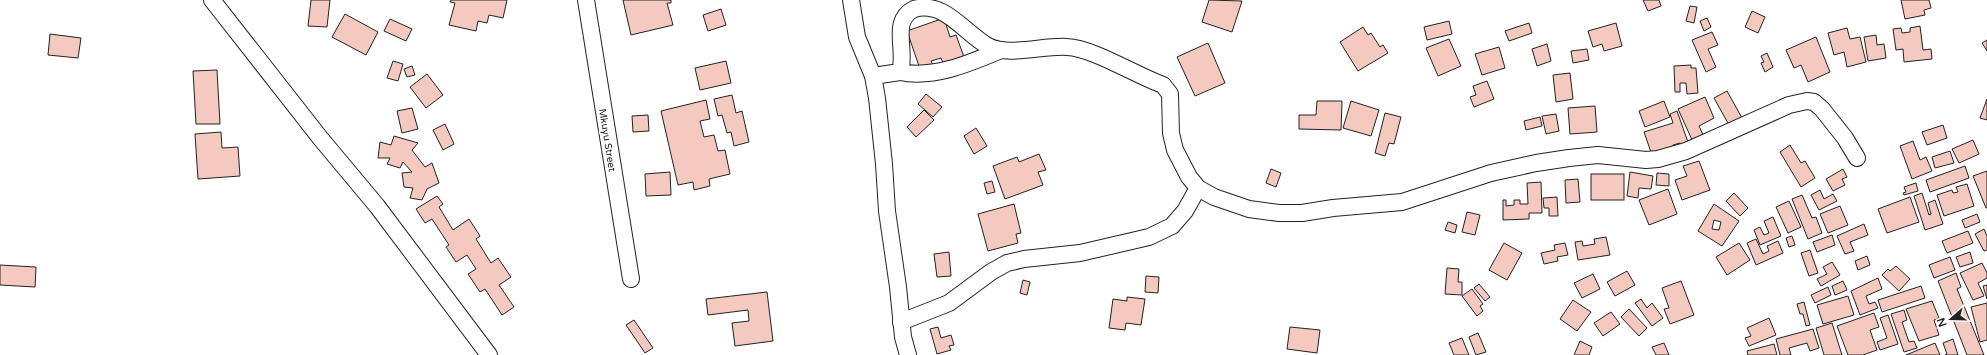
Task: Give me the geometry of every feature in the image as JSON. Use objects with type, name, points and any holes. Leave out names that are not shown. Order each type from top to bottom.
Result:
[{"type":"street","name":"Mkuyu Street","points":[[586,0],[631,279]]},
{"type":"street","points":[[851,0],[857,37],[873,76],[881,126],[887,210],[898,287],[901,322],[905,349],[908,355]]},
{"type":"street","points":[[220,3],[321,139],[377,206],[489,355]]},
{"type":"street","points":[[900,72],[903,63],[900,25],[905,16],[914,9],[923,6],[936,6],[946,11],[977,38],[989,46],[1001,50],[1067,47],[1083,50],[1162,85],[1170,94],[1171,133],[1175,150],[1188,177],[1198,188],[1214,197],[1249,209],[1278,213],[1302,213],[1333,208],[1402,202],[1491,173],[1536,163],[1598,155],[1646,160],[1658,159],[1686,151],[1788,105],[1807,101],[1814,102],[1822,109],[1845,138],[1857,158]]},
{"type":"street","points":[[873,76],[900,72],[911,74],[945,70],[977,61],[1001,50]]},
{"type":"street","points":[[901,322],[949,303],[991,272],[1007,263],[1024,259],[1080,252],[1149,237],[1172,226],[1185,211],[1198,188]]},
{"type":"building","points":[[311,0],[330,0],[327,27],[308,26]]},
{"type":"building","points":[[451,0],[507,0],[503,18],[489,15],[487,23],[478,21],[476,31],[449,25],[455,3],[450,2]]},
{"type":"building","points":[[623,0],[671,0],[671,3],[667,3],[673,25],[631,35]]},
{"type":"building","points":[[1209,0],[1242,1],[1232,32],[1202,22]]},
{"type":"building","points":[[1643,0],[1659,0],[1661,6],[1648,11]]},
{"type":"building","points":[[1901,0],[1929,0],[1931,8],[1924,10],[1925,15],[1905,19]]},
{"type":"building","points":[[1690,6],[1697,7],[1694,23],[1686,21]]},
{"type":"building","points":[[721,9],[726,25],[708,31],[703,15]]},
{"type":"building","points":[[1752,11],[1765,17],[1758,33],[1745,27]]},
{"type":"building","points":[[345,14],[378,32],[366,55],[332,37]]},
{"type":"building","points":[[944,18],[950,37],[956,35],[964,57],[944,65],[941,58],[931,61],[933,65],[920,69],[907,31]]},
{"type":"building","points":[[1707,18],[1711,27],[1704,31],[1700,21]]},
{"type":"building","points":[[390,19],[412,29],[406,41],[384,31]]},
{"type":"building","points":[[1449,21],[1452,34],[1427,40],[1424,27]]},
{"type":"building","points":[[1529,23],[1532,33],[1509,41],[1505,31]]},
{"type":"building","points":[[1616,23],[1622,46],[1604,51],[1602,44],[1593,47],[1588,31]]},
{"type":"building","points":[[1920,26],[1923,50],[1931,49],[1932,59],[1904,62],[1903,49],[1896,50],[1893,29],[1901,28],[1902,33],[1910,32],[1910,28]]},
{"type":"building","points":[[1363,27],[1368,35],[1371,33],[1380,47],[1383,45],[1388,53],[1358,71],[1340,42]]},
{"type":"building","points":[[1847,28],[1850,39],[1860,37],[1866,62],[1847,67],[1844,52],[1834,55],[1828,33]]},
{"type":"building","points":[[1712,32],[1718,45],[1708,49],[1716,67],[1706,72],[1692,40]]},
{"type":"building","points":[[50,34],[81,38],[78,58],[48,55]]},
{"type":"building","points":[[1876,35],[1877,45],[1884,44],[1886,58],[1868,61],[1864,37]]},
{"type":"building","points":[[1816,37],[1830,72],[1808,82],[1801,65],[1794,68],[1786,50]]},
{"type":"building","points":[[1449,39],[1461,66],[1438,76],[1426,48]]},
{"type":"building","points":[[1987,40],[1987,51],[1982,43]]},
{"type":"building","points":[[1208,43],[1225,83],[1195,96],[1177,57]]},
{"type":"building","points":[[1547,44],[1551,61],[1537,66],[1532,49]]},
{"type":"building","points":[[1499,47],[1505,68],[1482,75],[1475,54]]},
{"type":"building","points":[[1587,49],[1589,60],[1573,63],[1571,51]]},
{"type":"building","points":[[1767,53],[1773,67],[1765,72],[1761,63],[1764,62],[1761,56]]},
{"type":"building","points":[[393,61],[403,64],[398,81],[387,78]]},
{"type":"building","points":[[726,61],[731,83],[700,90],[695,68]]},
{"type":"building","points":[[1691,65],[1691,68],[1696,68],[1698,93],[1687,94],[1686,83],[1680,83],[1680,92],[1675,92],[1674,66]]},
{"type":"building","points":[[412,66],[415,75],[407,77],[404,69]]},
{"type":"building","points":[[217,70],[220,124],[196,124],[193,71]]},
{"type":"building","points":[[1570,73],[1573,99],[1556,102],[1553,75]]},
{"type":"building","points":[[427,74],[443,95],[426,108],[410,87]]},
{"type":"building","points":[[1487,81],[1494,99],[1474,107],[1470,97],[1476,95],[1473,86]]},
{"type":"building","points":[[1727,91],[1742,118],[1729,125],[1714,98]]},
{"type":"building","points":[[926,94],[942,107],[933,117],[918,104]]},
{"type":"building","points":[[732,95],[736,113],[742,111],[749,142],[734,146],[731,132],[727,133],[722,115],[718,116],[714,99]]},
{"type":"building","points":[[1705,97],[1714,118],[1699,126],[1704,137],[1693,142],[1678,109]]},
{"type":"building","points":[[1987,99],[1987,120],[1980,118]]},
{"type":"building","points":[[706,100],[710,119],[700,121],[704,137],[714,135],[718,151],[725,150],[730,174],[709,179],[710,186],[694,190],[693,182],[678,185],[661,111]]},
{"type":"building","points":[[1317,101],[1342,101],[1341,130],[1299,129],[1299,115],[1316,115]]},
{"type":"building","points":[[1351,101],[1379,110],[1371,136],[1343,128]]},
{"type":"building","points":[[1664,101],[1670,117],[1645,127],[1639,111]]},
{"type":"building","points":[[1595,106],[1597,132],[1570,134],[1568,108]]},
{"type":"building","points":[[412,108],[418,129],[402,133],[397,111]]},
{"type":"building","points":[[924,110],[934,120],[916,137],[907,127]]},
{"type":"building","points":[[1677,111],[1689,145],[1681,147],[1680,143],[1673,145],[1674,151],[1653,158],[1644,132],[1673,123],[1670,114]]},
{"type":"building","points":[[1385,113],[1401,117],[1394,144],[1389,143],[1385,156],[1375,153]]},
{"type":"building","points":[[1556,114],[1559,131],[1546,134],[1542,116]]},
{"type":"building","points":[[648,115],[649,131],[633,132],[632,116]]},
{"type":"building","points":[[1540,117],[1542,126],[1526,130],[1524,121]]},
{"type":"building","points":[[445,124],[454,144],[443,150],[433,130]]},
{"type":"building","points":[[1943,125],[1947,138],[1927,145],[1922,132]]},
{"type":"building","points":[[976,128],[987,146],[974,154],[964,136]]},
{"type":"building","points":[[221,132],[222,148],[238,147],[240,176],[198,179],[195,134]]},
{"type":"building","points":[[394,136],[418,143],[412,150],[425,167],[432,163],[439,183],[427,189],[422,200],[410,198],[413,188],[404,187],[402,173],[412,172],[403,162],[400,168],[387,164],[390,158],[378,158],[380,142],[391,145]]},
{"type":"building","points":[[1973,140],[1979,154],[1959,163],[1952,149]]},
{"type":"building","points":[[1913,141],[1920,160],[1926,157],[1932,171],[1912,179],[1900,146]]},
{"type":"building","points":[[1790,145],[1801,163],[1805,161],[1815,178],[1801,187],[1780,152]]},
{"type":"building","points":[[1950,151],[1954,163],[1935,168],[1932,157]]},
{"type":"building","points":[[1039,154],[1046,170],[1038,172],[1043,185],[1005,199],[993,166],[1017,157],[1019,162]]},
{"type":"building","points":[[1699,161],[1710,190],[1682,200],[1675,180],[1687,176],[1683,166]]},
{"type":"building","points":[[1965,166],[1969,178],[1930,192],[1926,180]]},
{"type":"building","points":[[1271,169],[1281,173],[1276,187],[1266,183]]},
{"type":"building","points":[[1843,169],[1847,177],[1842,179],[1845,185],[1833,191],[1826,179]]},
{"type":"building","points":[[1987,171],[1987,208],[1986,208],[1973,176]]},
{"type":"building","points":[[670,172],[671,195],[646,196],[645,174]]},
{"type":"building","points":[[1630,172],[1653,176],[1651,189],[1639,188],[1638,198],[1627,196]]},
{"type":"building","points":[[1657,173],[1669,174],[1669,186],[1656,185]]},
{"type":"building","points":[[1591,174],[1624,174],[1624,200],[1591,200]]},
{"type":"building","points":[[1578,179],[1580,202],[1566,203],[1565,180]]},
{"type":"building","points":[[992,181],[995,192],[987,194],[984,183]]},
{"type":"building","points":[[1541,182],[1542,213],[1529,213],[1529,219],[1503,220],[1503,200],[1506,200],[1506,206],[1514,205],[1514,200],[1520,200],[1520,204],[1528,204],[1527,183]]},
{"type":"building","points":[[1916,183],[1918,191],[1904,195],[1903,193],[1906,192],[1904,187]]},
{"type":"building","points":[[1967,184],[1974,206],[1944,216],[1937,195],[1952,190],[1953,193],[1958,192],[1956,187]]},
{"type":"building","points":[[1668,189],[1677,214],[1649,225],[1639,200]]},
{"type":"building","points":[[1820,190],[1824,199],[1833,194],[1837,201],[1819,210],[1811,195]]},
{"type":"building","points":[[1734,193],[1748,208],[1740,216],[1726,201]]},
{"type":"building","points":[[1922,193],[1929,215],[1931,214],[1928,203],[1935,200],[1943,224],[1925,230],[1914,196]]},
{"type":"building","points":[[1802,195],[1812,218],[1816,217],[1822,233],[1808,239],[1792,199]]},
{"type":"building","points":[[437,196],[443,204],[439,207],[453,230],[469,219],[480,236],[476,239],[491,263],[498,258],[511,277],[499,285],[514,307],[502,315],[485,289],[480,292],[468,274],[476,269],[467,255],[456,262],[446,247],[449,245],[432,219],[425,223],[416,209]]},
{"type":"building","points":[[1557,197],[1558,216],[1549,216],[1549,208],[1544,208],[1543,198]]},
{"type":"building","points":[[1910,197],[1919,222],[1887,233],[1878,209]]},
{"type":"building","points":[[1789,201],[1801,227],[1788,233],[1776,207]]},
{"type":"building","points":[[1014,204],[1021,233],[1016,234],[1018,243],[988,251],[978,214]]},
{"type":"building","points":[[1714,204],[1739,221],[1722,246],[1698,231]],"holes":[[[1714,220],[1721,222],[1719,230],[1712,229]]]},
{"type":"building","points":[[1840,206],[1848,225],[1828,233],[1820,214]]},
{"type":"building","points":[[1467,212],[1480,215],[1475,235],[1462,232]]},
{"type":"building","points":[[1977,214],[1980,222],[1965,228],[1962,220]]},
{"type":"building","points":[[1773,217],[1781,236],[1760,245],[1754,230],[1760,227],[1764,235],[1769,233],[1764,221]]},
{"type":"building","points":[[1448,222],[1457,225],[1455,233],[1445,230]]},
{"type":"building","points":[[1864,224],[1868,235],[1850,242],[1854,251],[1845,254],[1837,236]]},
{"type":"building","points":[[1984,229],[1987,236],[1987,250],[1984,251],[1975,234]]},
{"type":"building","points":[[1968,231],[1973,243],[1947,253],[1942,241]]},
{"type":"building","points":[[1832,235],[1835,245],[1817,252],[1813,242]]},
{"type":"building","points":[[1792,236],[1795,245],[1789,247],[1786,238]]},
{"type":"building","points":[[1606,237],[1610,255],[1578,260],[1575,242],[1582,241],[1583,246],[1595,244],[1594,239]]},
{"type":"building","points":[[1756,239],[1763,254],[1769,251],[1767,246],[1778,241],[1783,253],[1756,265],[1747,243]]},
{"type":"building","points":[[1504,243],[1522,253],[1507,280],[1489,270]]},
{"type":"building","points":[[1565,243],[1568,255],[1557,257],[1558,261],[1544,264],[1541,253],[1555,250],[1554,245]]},
{"type":"building","points":[[1739,243],[1750,260],[1727,275],[1716,257]]},
{"type":"building","points":[[1810,250],[1818,273],[1809,276],[1801,253]]},
{"type":"building","points":[[949,252],[951,276],[937,277],[934,254]]},
{"type":"building","points":[[1970,252],[1973,263],[1960,267],[1956,257]]},
{"type":"building","points":[[1867,256],[1870,265],[1858,270],[1855,261]]},
{"type":"building","points":[[1950,257],[1955,270],[1934,278],[1929,265]]},
{"type":"building","points":[[1832,262],[1840,275],[1821,286],[1817,279],[1827,274],[1823,267]]},
{"type":"building","points":[[1982,263],[1987,273],[1987,278],[1978,283],[1984,296],[1973,300],[1960,273]]},
{"type":"building","points":[[0,265],[36,267],[35,287],[0,285]]},
{"type":"building","points":[[1896,266],[1910,279],[1899,291],[1882,275],[1888,269],[1890,271]]},
{"type":"building","points":[[1447,268],[1459,269],[1458,282],[1462,282],[1462,295],[1445,294]]},
{"type":"building","points":[[1627,271],[1635,285],[1615,296],[1607,282]]},
{"type":"building","points":[[1956,273],[1961,287],[1957,289],[1984,355],[1967,355],[1938,281]]},
{"type":"building","points":[[1593,274],[1600,289],[1582,298],[1574,283]]},
{"type":"building","points":[[1146,276],[1159,277],[1158,293],[1145,292]]},
{"type":"building","points":[[1878,278],[1882,289],[1866,296],[1869,304],[1875,302],[1878,308],[1860,315],[1851,291]]},
{"type":"building","points":[[1023,280],[1030,282],[1027,295],[1020,293]]},
{"type":"building","points":[[1681,281],[1694,315],[1670,324],[1664,309],[1669,308],[1662,288]]},
{"type":"building","points":[[1843,281],[1847,290],[1835,295],[1832,286]]},
{"type":"building","points":[[1479,284],[1490,297],[1485,301],[1474,288]]},
{"type":"building","points":[[1987,285],[1987,299],[1983,286]]},
{"type":"building","points":[[1921,286],[1925,298],[1882,312],[1878,300]]},
{"type":"building","points":[[1828,287],[1831,295],[1815,303],[1811,295]]},
{"type":"building","points":[[1472,289],[1483,304],[1480,306],[1483,311],[1477,316],[1462,296]]},
{"type":"building","points":[[767,292],[773,341],[735,346],[732,323],[749,321],[748,310],[708,315],[706,299]]},
{"type":"building","points":[[1848,296],[1854,315],[1823,324],[1817,305]]},
{"type":"building","points":[[1127,297],[1145,299],[1141,325],[1126,323],[1125,330],[1109,328],[1113,299],[1127,301]]},
{"type":"building","points":[[1641,299],[1647,308],[1652,303],[1663,318],[1652,326],[1635,303]]},
{"type":"building","points":[[1573,300],[1591,312],[1577,331],[1560,319]]},
{"type":"building","points":[[1932,301],[1939,318],[1934,320],[1939,335],[1919,341],[1906,309]]},
{"type":"building","points":[[1804,302],[1810,325],[1806,326],[1803,314],[1800,314],[1797,304]]},
{"type":"building","points":[[1987,303],[1987,340],[1980,342],[1971,307]]},
{"type":"building","points":[[1629,309],[1647,328],[1639,336],[1621,317]]},
{"type":"building","points":[[1904,310],[1907,320],[1902,322],[1909,342],[1914,341],[1917,348],[1904,352],[1891,314]]},
{"type":"building","points":[[1611,312],[1620,324],[1603,336],[1594,323]]},
{"type":"building","points":[[1874,313],[1879,327],[1870,330],[1877,350],[1863,355],[1848,355],[1837,326]]},
{"type":"building","points":[[1888,315],[1898,344],[1880,350],[1877,342],[1887,338],[1880,318]]},
{"type":"building","points":[[1769,318],[1776,335],[1749,346],[1745,338],[1751,336],[1747,328]]},
{"type":"building","points":[[634,320],[653,348],[645,353],[626,325]]},
{"type":"building","points":[[1832,323],[1842,355],[1824,355],[1816,328]]},
{"type":"building","points":[[938,327],[941,338],[951,335],[954,345],[949,346],[951,350],[937,354],[930,329]]},
{"type":"building","points":[[1290,327],[1320,330],[1317,353],[1287,349]]},
{"type":"building","points":[[1813,329],[1819,348],[1810,351],[1807,343],[1789,348],[1791,355],[1780,355],[1776,339]]},
{"type":"building","points":[[1478,333],[1486,352],[1476,355],[1469,337]]},
{"type":"building","points":[[1462,338],[1469,355],[1454,355],[1449,343]]},
{"type":"building","points":[[1953,339],[1958,355],[1945,355],[1947,354],[1943,343]]},
{"type":"building","points":[[1580,341],[1592,347],[1589,355],[1574,355]]},
{"type":"building","points":[[1664,343],[1669,355],[1656,355],[1652,347]]},
{"type":"building","points":[[1935,343],[1940,355],[1906,355]]},
{"type":"building","points":[[1774,344],[1777,355],[1748,355],[1747,351]]}]
